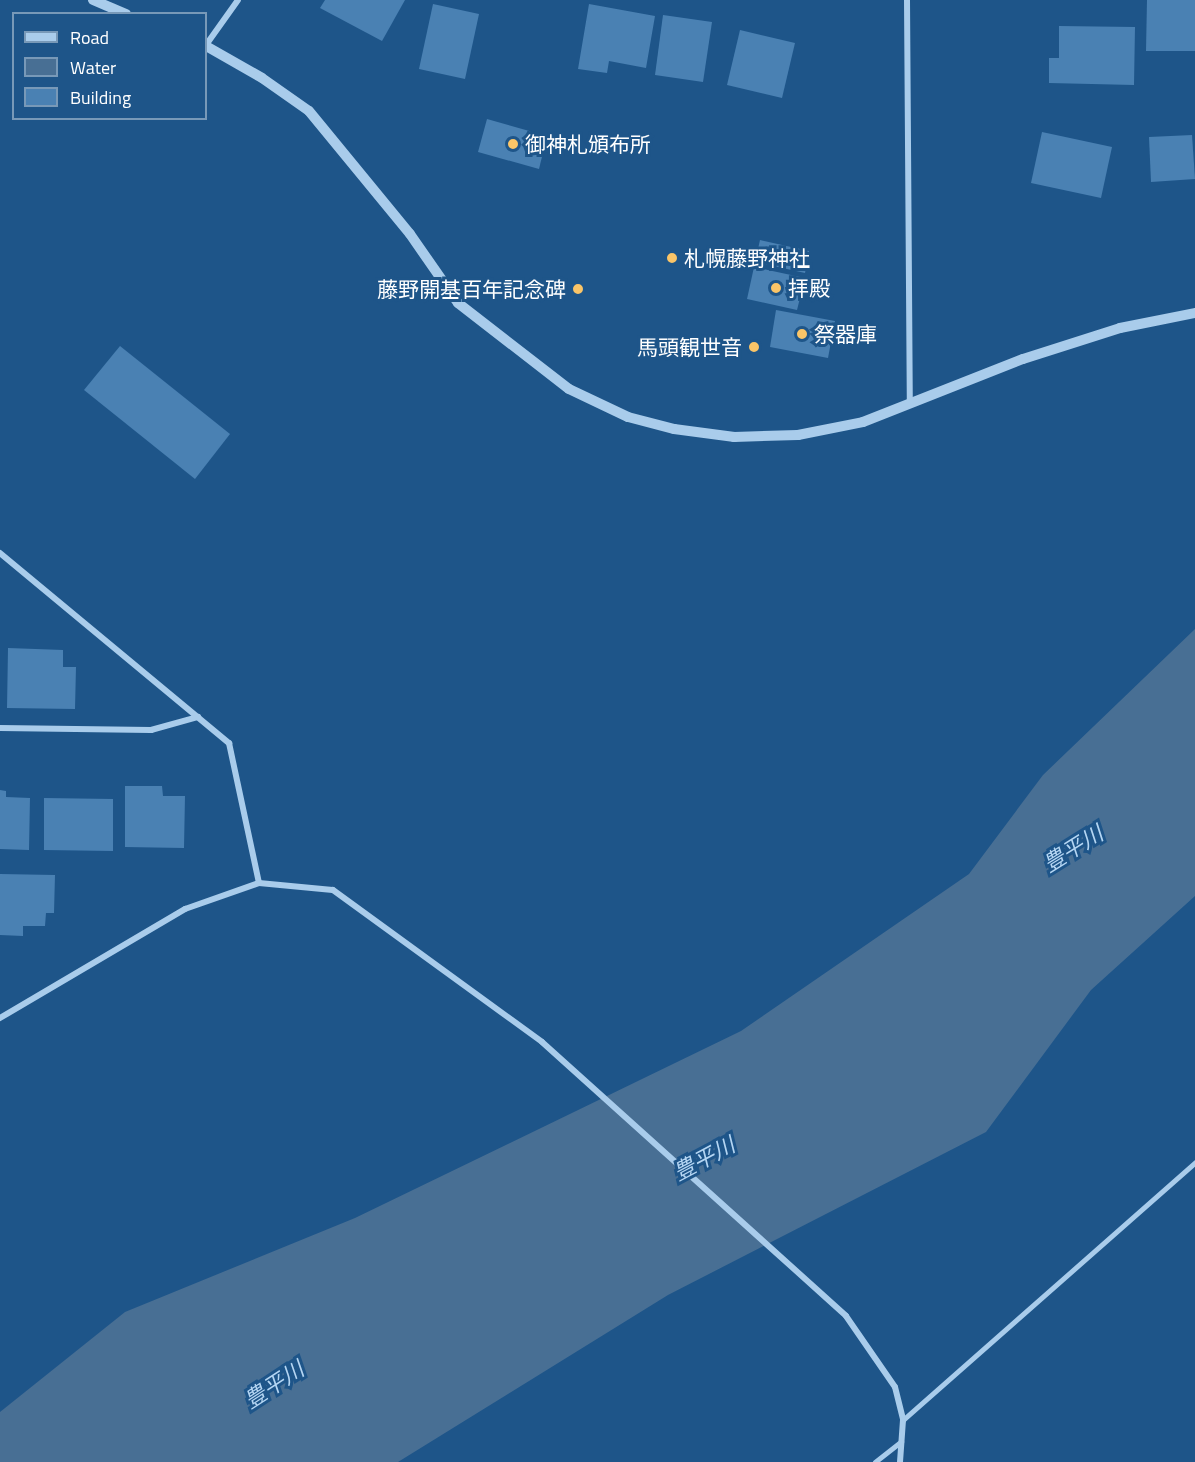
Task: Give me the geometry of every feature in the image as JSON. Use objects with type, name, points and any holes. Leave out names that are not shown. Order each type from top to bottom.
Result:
[{"type":"street","points":[[93,0],[121,12]]},
{"type":"street","points":[[207,44],[238,0]]},
{"type":"street","points":[[907,0],[910,404]]},
{"type":"street","points":[[207,46],[262,78],[309,111],[410,234],[458,303],[569,389],[598,405],[674,429],[734,437],[798,435],[863,422],[1023,359],[1119,328],[1195,313]]},
{"type":"street","points":[[0,553],[229,743],[259,883]]},
{"type":"street","points":[[0,728],[151,730],[198,717]]},
{"type":"street","points":[[0,1018],[185,909],[259,883],[333,890],[542,1042],[846,1316],[895,1387],[903,1420],[900,1462]]},
{"type":"lane","points":[[903,1420],[1195,1163]]},
{"type":"lane","points":[[876,1462],[902,1442]]},
{"type":"water","name":"豊平川","points":[[1195,629],[1195,896],[1091,990],[986,1132],[668,1295],[398,1462],[0,1462],[0,1412],[125,1312],[355,1218],[741,1031],[969,874],[1043,775]]},
{"type":"building","points":[[325,0],[405,0],[382,41],[320,8]]},
{"type":"building","points":[[1147,0],[1195,0],[1195,51],[1146,51]]},
{"type":"building","points":[[433,4],[479,14],[465,79],[419,69]]},
{"type":"building","points":[[589,4],[655,16],[646,68],[609,61],[607,73],[578,69]]},
{"type":"building","points":[[663,15],[712,22],[703,82],[655,75]]},
{"type":"building","points":[[1059,26],[1135,27],[1134,85],[1049,83],[1049,58],[1059,58]]},
{"type":"building","points":[[740,30],[795,43],[782,98],[727,85]]},
{"type":"building","name":"御神札頒布所","points":[[487,119],[547,136],[539,169],[478,152]]},
{"type":"building","points":[[1042,132],[1112,147],[1101,198],[1031,183]]},
{"type":"building","points":[[1192,135],[1195,179],[1151,182],[1149,137]]},
{"type":"building","points":[[760,240],[809,251],[805,273],[755,262]]},
{"type":"building","name":"拝殿","points":[[754,267],[805,278],[797,310],[747,299]]},
{"type":"building","name":"祭器庫","points":[[776,310],[835,321],[828,358],[770,347]]},
{"type":"building","points":[[120,346],[230,434],[195,479],[84,390]]},
{"type":"building","points":[[8,648],[63,650],[63,667],[76,667],[75,709],[7,708]]},
{"type":"building","points":[[125,786],[162,786],[163,796],[185,796],[184,848],[125,847]]},
{"type":"building","points":[[0,790],[6,791],[6,797],[30,798],[29,850],[0,849]]},
{"type":"building","points":[[44,798],[113,799],[113,851],[44,850]]},
{"type":"building","points":[[0,874],[55,875],[54,913],[46,913],[45,926],[23,926],[23,936],[0,935]]},
{"type":"place","name":"御神札頒布所","points":[[513,144]]},
{"type":"place","name":"札幌藤野神社","points":[[672,258]]},
{"type":"place","name":"拝殿","points":[[776,288]]},
{"type":"place","name":"藤野開基百年記念碑","points":[[578,289]]},
{"type":"place","name":"祭器庫","points":[[802,334]]},
{"type":"place","name":"馬頭観世音","points":[[754,347]]}]
